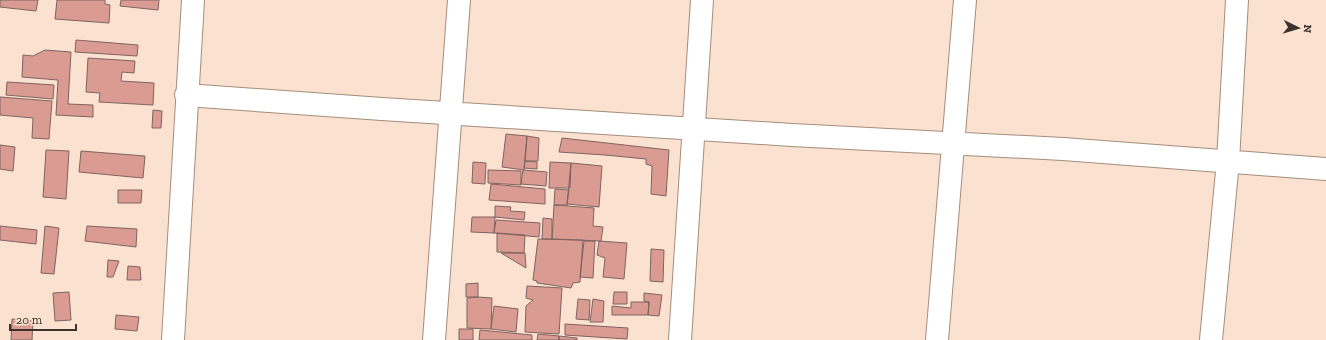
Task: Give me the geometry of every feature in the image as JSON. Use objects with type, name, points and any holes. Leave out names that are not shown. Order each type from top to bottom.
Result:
[{"type":"street","points":[[173,340],[192,0]]},
{"type":"street","points":[[434,340],[459,0]]},
{"type":"street","points":[[680,340],[702,0]]},
{"type":"street","points":[[937,340],[965,0]]},
{"type":"street","points":[[1211,340],[1228,161],[1237,0]]},
{"type":"street","points":[[186,95],[451,114],[694,129],[1063,149],[1326,168]]},
{"type":"building","points":[[0,0],[38,0],[36,11],[0,7]]},
{"type":"building","points":[[57,0],[105,0],[105,4],[110,5],[109,23],[55,19]]},
{"type":"building","points":[[121,0],[159,0],[158,10],[120,6]]},
{"type":"building","points":[[76,40],[138,45],[137,56],[75,52]]},
{"type":"building","points":[[45,50],[71,52],[68,104],[93,105],[93,117],[56,115],[58,80],[22,77],[23,55],[33,56]]},
{"type":"building","points":[[88,58],[135,61],[134,73],[122,72],[121,81],[154,83],[153,105],[99,102],[100,93],[86,92]]},
{"type":"building","points":[[7,82],[54,85],[53,99],[6,95]]},
{"type":"building","points":[[0,97],[52,101],[49,139],[32,138],[33,118],[0,115]]},
{"type":"building","points":[[153,110],[162,111],[161,128],[152,128]]},
{"type":"building","points":[[506,134],[527,136],[524,170],[502,167]]},
{"type":"building","points":[[527,136],[539,138],[538,161],[525,161]]},
{"type":"building","points":[[562,138],[669,150],[666,196],[651,194],[652,166],[646,164],[646,159],[559,152]]},
{"type":"building","points":[[0,145],[15,147],[13,171],[0,169]]},
{"type":"building","points":[[46,150],[69,151],[66,199],[43,197]]},
{"type":"building","points":[[81,151],[145,156],[143,178],[79,172]]},
{"type":"building","points":[[525,161],[537,162],[537,169],[524,168]]},
{"type":"building","points":[[473,162],[486,163],[485,184],[472,183]]},
{"type":"building","points":[[550,162],[571,163],[570,188],[549,188]]},
{"type":"building","points":[[571,163],[602,166],[599,207],[567,204]]},
{"type":"building","points":[[488,170],[521,171],[521,185],[488,183]]},
{"type":"building","points":[[523,170],[547,172],[546,186],[521,184]]},
{"type":"building","points":[[491,184],[545,189],[545,204],[489,200]]},
{"type":"building","points":[[555,189],[569,190],[568,205],[554,205]]},
{"type":"building","points":[[118,190],[142,190],[141,203],[118,203]]},
{"type":"building","points":[[554,205],[594,208],[593,226],[603,227],[601,241],[552,239]]},
{"type":"building","points":[[495,206],[511,207],[510,211],[525,212],[524,220],[495,217]]},
{"type":"building","points":[[472,217],[495,217],[494,233],[471,232]]},
{"type":"building","points":[[543,218],[552,219],[552,239],[542,239]]},
{"type":"building","points":[[496,220],[540,223],[539,237],[494,233]]},
{"type":"building","points":[[0,226],[37,230],[36,244],[0,240]]},
{"type":"building","points":[[45,226],[59,228],[54,274],[41,273]]},
{"type":"building","points":[[87,226],[137,229],[136,247],[85,241]]},
{"type":"building","points":[[497,233],[525,235],[524,253],[497,252]]},
{"type":"building","points":[[538,239],[583,240],[580,282],[573,283],[571,288],[537,283],[537,281],[533,280]]},
{"type":"building","points":[[584,241],[595,241],[593,278],[580,277]]},
{"type":"building","points":[[599,241],[627,243],[624,279],[603,277],[605,258],[597,255]]},
{"type":"building","points":[[651,249],[664,250],[663,282],[650,281]]},
{"type":"building","points":[[501,253],[525,253],[526,268]]},
{"type":"building","points":[[108,260],[119,261],[113,277],[107,277]]},
{"type":"building","points":[[128,266],[140,267],[141,280],[127,280]]},
{"type":"building","points":[[478,283],[478,297],[466,297],[466,284]]},
{"type":"building","points":[[527,286],[562,288],[559,334],[525,332],[526,306],[533,300],[526,298]]},
{"type":"building","points":[[69,292],[71,320],[55,321],[53,293]]},
{"type":"building","points":[[614,292],[627,292],[627,304],[613,304]]},
{"type":"building","points":[[644,293],[662,295],[659,316],[648,315],[649,302],[644,301]]},
{"type":"building","points":[[467,298],[492,298],[491,329],[467,328]]},
{"type":"building","points":[[578,299],[590,300],[589,320],[576,319]]},
{"type":"building","points":[[593,299],[604,301],[603,322],[590,322]]},
{"type":"building","points":[[631,302],[649,302],[648,315],[612,315],[612,306],[631,308]]},
{"type":"building","points":[[494,306],[518,309],[516,332],[491,329]]},
{"type":"building","points":[[116,315],[139,317],[137,331],[115,329]]},
{"type":"building","points":[[12,319],[33,321],[32,340],[11,340]]},
{"type":"building","points":[[565,324],[628,328],[627,339],[565,335]]},
{"type":"building","points":[[459,329],[473,329],[473,340],[459,340]]},
{"type":"building","points":[[480,330],[532,335],[532,340],[479,340]]},
{"type":"building","points":[[538,334],[559,336],[559,340],[537,340]]},
{"type":"building","points":[[559,336],[577,338],[577,340],[559,340]]}]
